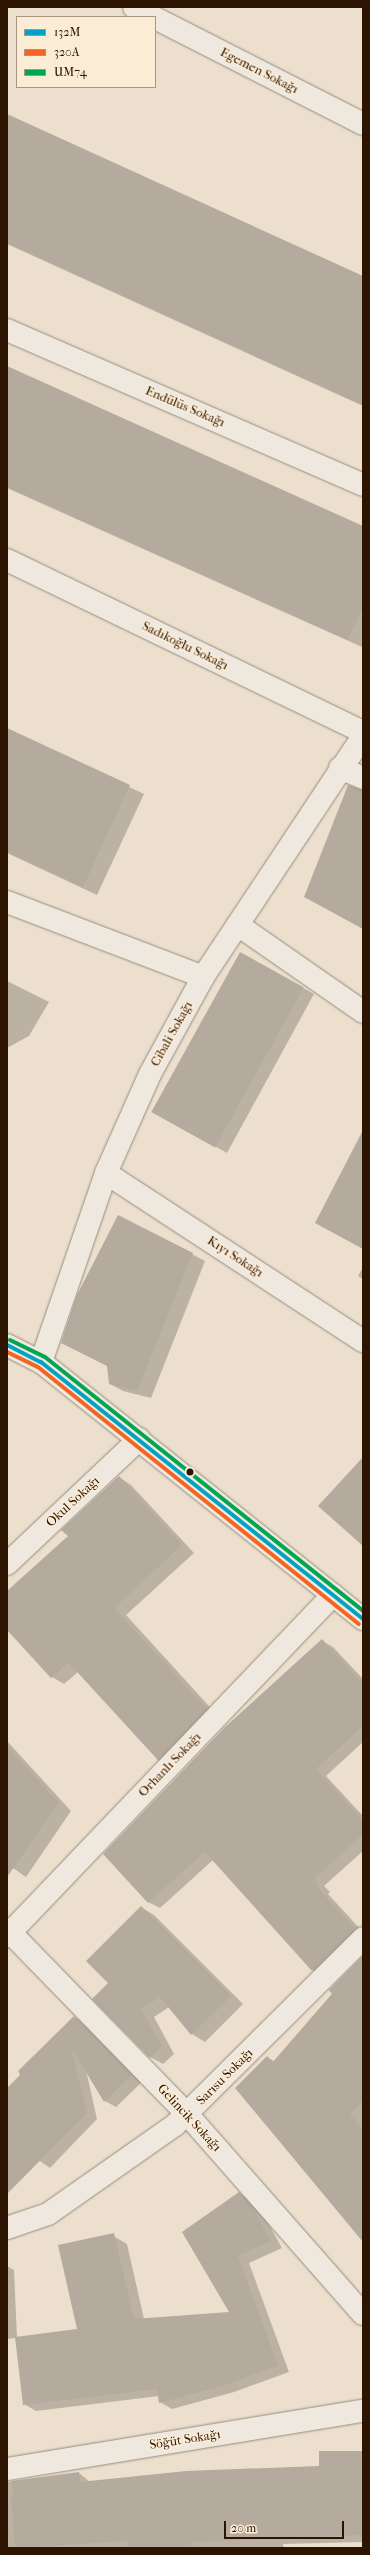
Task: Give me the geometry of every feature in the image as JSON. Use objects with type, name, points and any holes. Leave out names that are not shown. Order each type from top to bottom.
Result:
[{"type":"street","name":"Egemen Sokağı","points":[[134,7],[152,16]]},
{"type":"street","name":"Egemen Sokağı","points":[[156,18],[363,124]]},
{"type":"street","name":"Endülüs Sokağı","points":[[7,330],[363,485]]},
{"type":"street","name":"Sadıkoğlu Sokağı","points":[[7,560],[363,732]]},
{"type":"street","name":"Cibali Sokağı","points":[[40,1362],[106,1173],[150,1074],[203,977],[340,768],[363,736]]},
{"type":"street","points":[[340,768],[363,778]]},
{"type":"street","points":[[7,902],[203,977]]},
{"type":"street","points":[[238,925],[363,1012]]},
{"type":"street","name":"Kıyı Sokağı","points":[[106,1173],[363,1341]]},
{"type":"street","points":[[7,1345],[40,1362],[139,1439],[363,1619]]},
{"type":"street","name":"Okul Sokağı","points":[[7,1564],[139,1439]]},
{"type":"street","name":"Orhanlı Sokağı","points":[[8,1933],[333,1595]]},
{"type":"street","name":"Gelincik Sokağı","points":[[8,1933],[188,2114],[363,2314]]},
{"type":"street","name":"Sarısu Sokağı","points":[[7,2228],[48,2214],[188,2114],[363,1938]]},
{"type":"street","name":"Söğüt Sokağı","points":[[7,2469],[363,2412]]},
{"type":"building","points":[[7,114],[363,276],[363,405],[7,243]]},
{"type":"building","points":[[7,366],[363,526],[363,607],[348,640],[7,487]]},
{"type":"building","points":[[7,728],[130,785],[83,887],[7,852]]},
{"type":"building","points":[[348,785],[363,790],[363,929],[304,897]]},
{"type":"building","points":[[240,952],[304,987],[215,1147],[151,1112]]},
{"type":"building","points":[[363,1130],[363,1249],[315,1223]]},
{"type":"building","points":[[118,1215],[193,1253],[137,1391],[109,1384],[107,1366],[61,1343],[77,1295]]},
{"type":"building","points":[[363,1457],[363,1546],[318,1506]]},
{"type":"building","points":[[119,1476],[182,1545],[114,1608],[207,1709],[158,1760],[68,1662],[51,1678],[7,1630],[7,1591],[68,1536],[61,1530]]},
{"type":"building","points":[[322,1639],[363,1684],[363,1726],[316,1769],[363,1821],[363,1834],[314,1879],[319,1885],[317,1887],[355,1928],[312,1971],[206,1853],[202,1854],[148,1903],[103,1854],[224,1728]]},
{"type":"building","points":[[7,1746],[59,1803],[7,1877]]},
{"type":"building","points":[[141,1906],[231,1996],[191,2035],[160,1997],[141,2009],[162,2046],[150,2058],[92,1999],[108,1983],[86,1961]]},
{"type":"building","points":[[363,1956],[363,2100],[350,2114],[363,2130],[363,2242],[235,2088],[267,2056],[273,2062],[332,1994],[329,1990]]},
{"type":"building","points":[[74,2016],[132,2075],[104,2102],[71,2047],[87,2113],[7,2194],[7,2088],[21,2074],[18,2071]]},
{"type":"building","points":[[239,2192],[252,2206],[271,2241],[238,2256],[278,2366],[222,2386],[159,2403],[157,2389],[23,2405],[15,2337],[77,2329],[58,2245],[114,2233],[134,2319],[229,2312],[182,2232]]},
{"type":"building","points":[[319,2451],[363,2451],[363,2535],[193,2542],[193,2546],[170,2548],[128,2548],[128,2541],[15,2548],[11,2495],[13,2495],[12,2481],[79,2472],[80,2482],[186,2471],[319,2466]]},
{"type":"transit line","name":"UM74","points":[[10,1340],[45,1357],[363,1611]]},
{"type":"transit line","name":"132M","points":[[7,1345],[41,1362],[363,1619]]},
{"type":"transit line","name":"320A","points":[[7,1352],[38,1367],[359,1624]]}]
